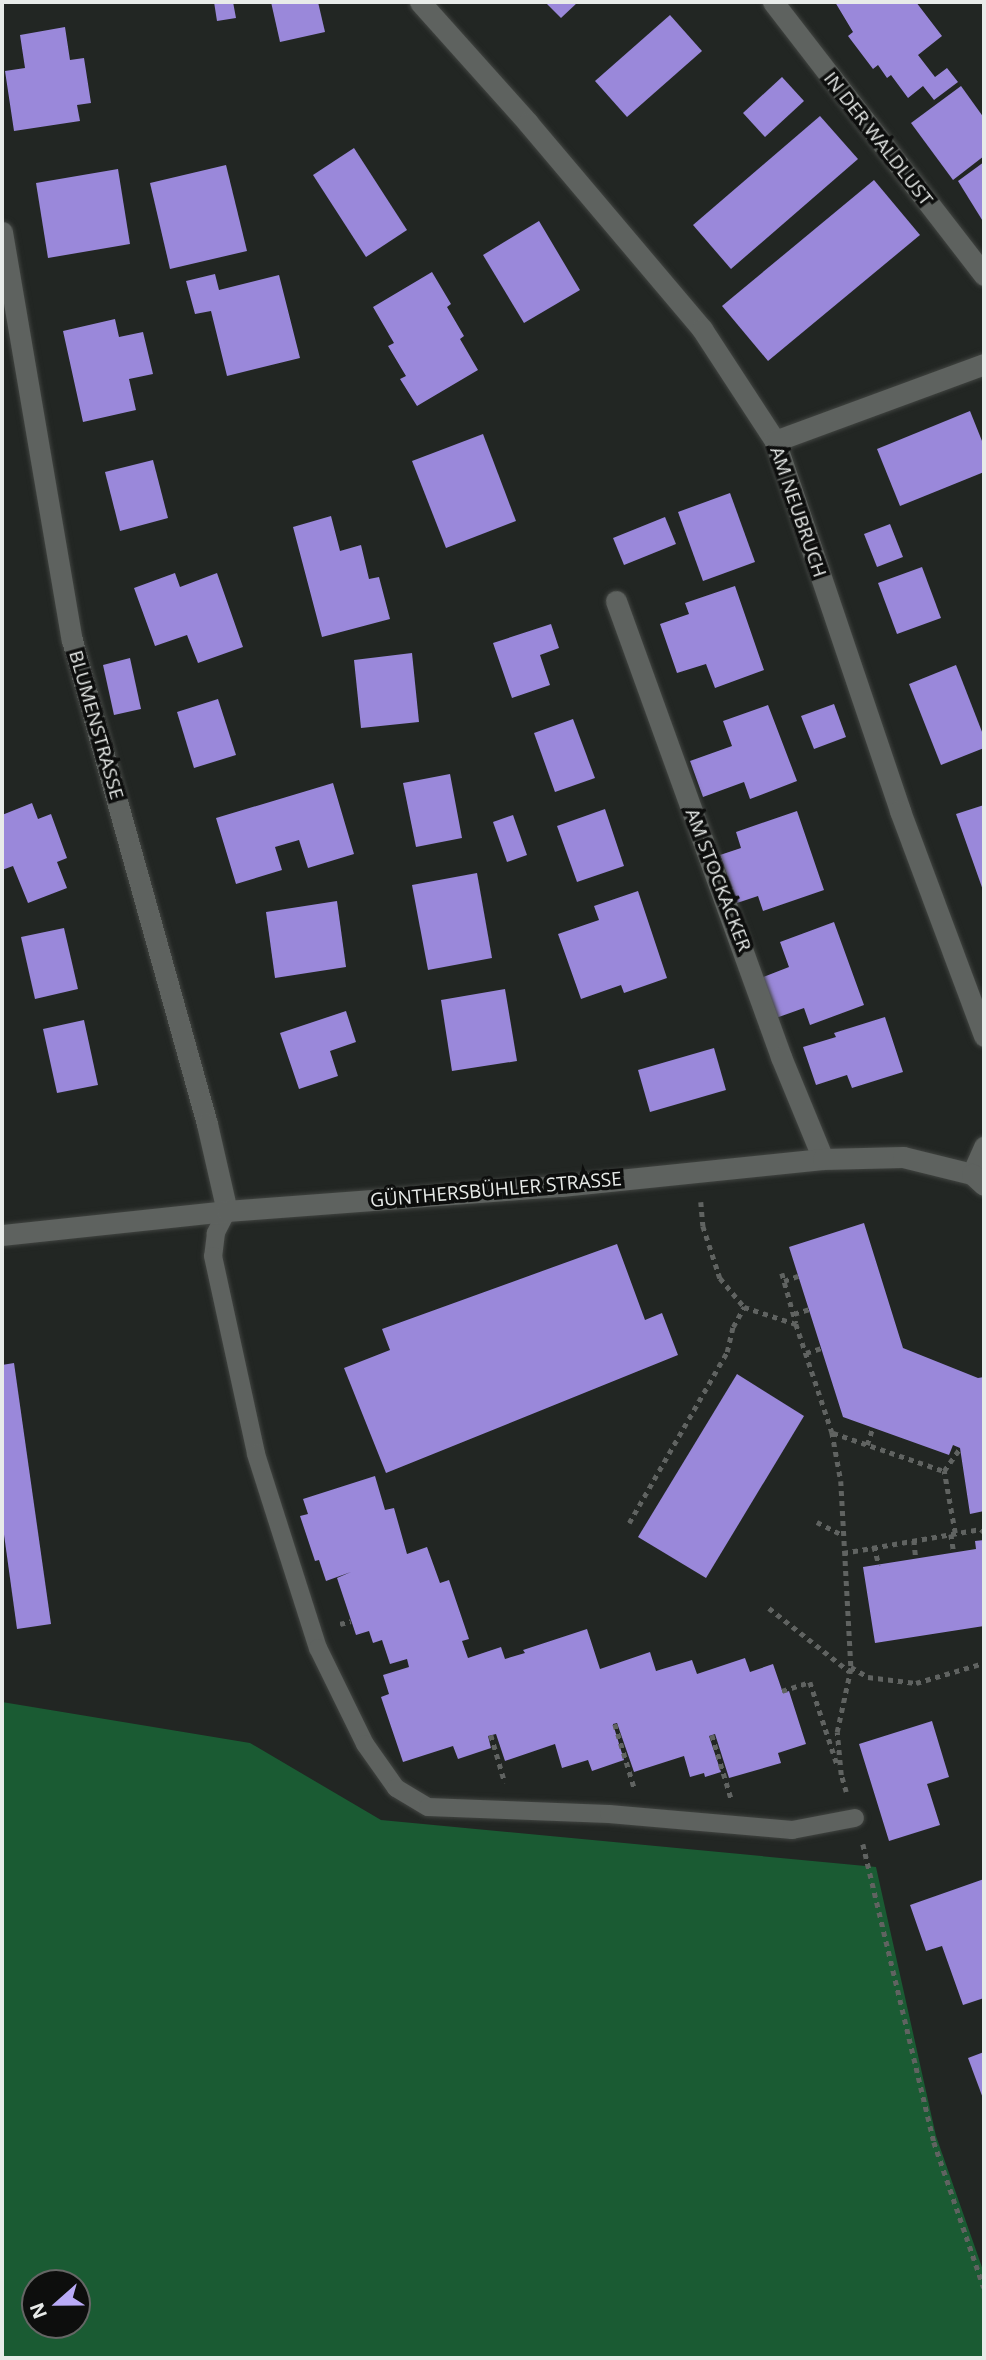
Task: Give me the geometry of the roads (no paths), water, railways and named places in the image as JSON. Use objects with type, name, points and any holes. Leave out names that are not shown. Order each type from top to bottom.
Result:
[{"type":"street","name":"AM NEUBRUCH","points":[[420,2],[528,123],[702,329],[775,441],[900,810],[984,1036]]},
{"type":"street","name":"IN DER WALDLUST","points":[[773,2],[984,275]]},
{"type":"street","name":"BLUMENSTRASSE","points":[[2,232],[72,640],[207,1124],[227,1211]]},
{"type":"street","points":[[775,441],[984,364]]},
{"type":"street","name":"AM STOCKACKER","points":[[616,601],[781,1057],[822,1159]]},
{"type":"street","points":[[978,1179],[984,1147]]},
{"type":"street","name":"GÜNTHERSBÜHLER STRASSE","points":[[2,1235],[227,1211],[561,1186],[822,1159],[903,1157],[978,1179]]},
{"type":"lane","points":[[227,1211],[216,1233],[213,1256],[256,1454],[324,1660],[365,1744],[396,1788],[428,1807],[644,1818],[792,1830],[855,1818]]}]
